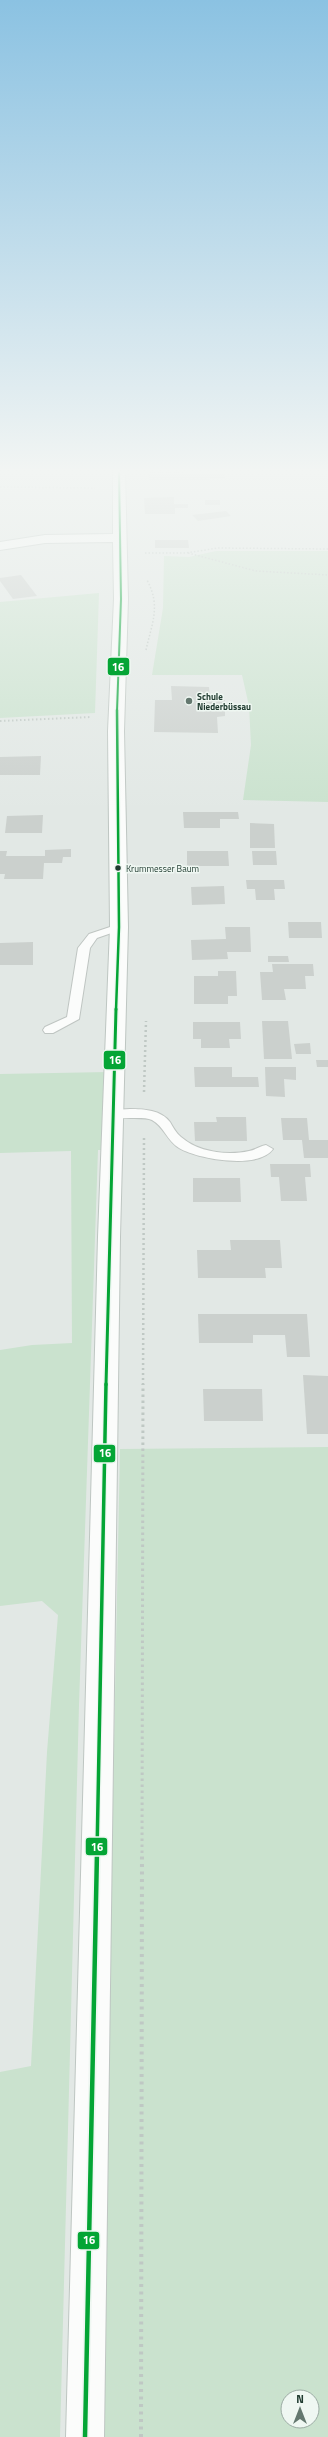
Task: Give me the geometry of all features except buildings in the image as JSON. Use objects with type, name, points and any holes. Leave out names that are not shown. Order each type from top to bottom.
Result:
[{"type":"main road","points":[[85,2437],[109,1252],[119,927],[116,716],[121,584]]},
{"type":"lane","points":[[49,1030],[73,1019],[84,948],[93,936],[119,927]]},
{"type":"lane","points":[[114,1114],[144,1114],[158,1117],[175,1140],[189,1150],[206,1155],[258,1155],[266,1149]]},
{"type":"path","points":[[0,721],[116,716]]},
{"type":"path","points":[[141,2437],[144,1114],[146,1018]]},
{"type":"green space","points":[[163,584],[328,584],[328,802],[243,800],[251,745],[249,706],[242,675],[152,675],[163,608]]},
{"type":"green space","points":[[99,593],[95,713],[0,718],[0,602]]},
{"type":"green space","points":[[108,1072],[113,1150],[98,1150],[79,1705],[60,2437],[0,2437],[0,2072],[31,2066],[47,1752],[58,1615],[42,1601],[0,1606],[0,1350],[32,1345],[72,1343],[71,1151],[0,1153],[0,1074]]},
{"type":"green space","points":[[328,1447],[328,2437],[100,2437],[120,1449]]},
{"type":"transit line","name":"16","points":[[85,2437],[109,1237],[119,927],[116,731],[121,584]]},
{"type":"place","name":"Schule Niederbüssau","points":[[189,701]]},
{"type":"place","name":"Krummesser Baum","points":[[118,868]]}]
